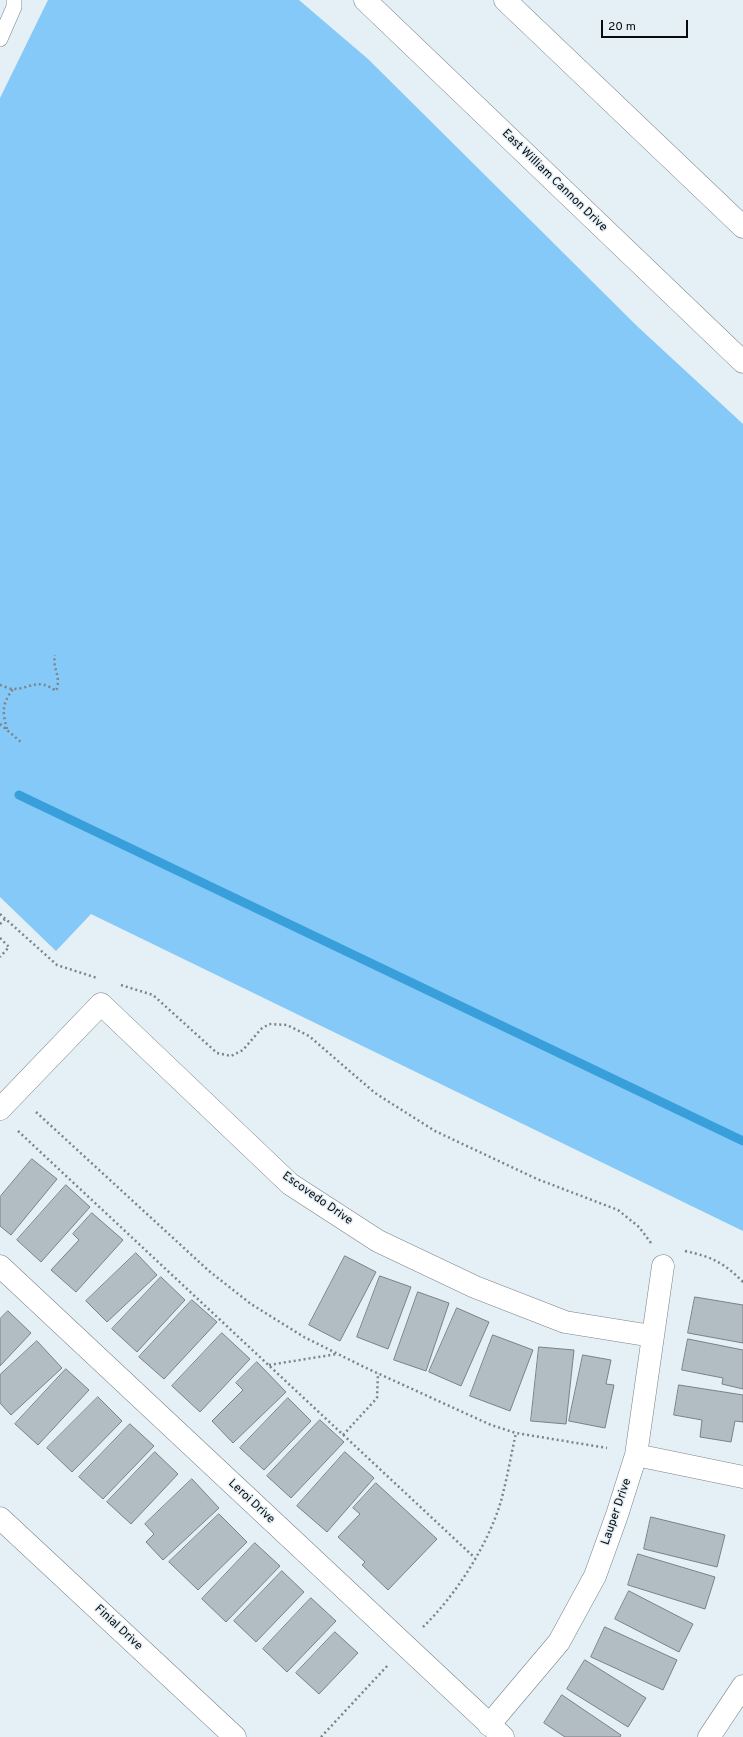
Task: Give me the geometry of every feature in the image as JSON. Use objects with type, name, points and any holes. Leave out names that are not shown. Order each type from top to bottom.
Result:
[{"type":"street","name":"East William Cannon Drive","points":[[365,0],[743,362]]},
{"type":"street","points":[[505,0],[743,227]]},
{"type":"street","name":"Escovedo Drive","points":[[0,1109],[101,1004],[290,1184],[378,1240],[475,1287],[565,1322],[652,1336]]},
{"type":"street","name":"Leroi Drive","points":[[0,1266],[496,1731]]},
{"type":"street","name":"Lauper Drive","points":[[496,1731],[559,1642],[595,1576],[617,1515],[636,1455],[663,1266]]},
{"type":"street","points":[[636,1455],[743,1477]]},
{"type":"street","name":"Finial Drive","points":[[0,1518],[235,1737]]},
{"type":"street","points":[[709,1737],[743,1686]]},
{"type":"lane","points":[[0,39],[14,7],[14,0]]},
{"type":"path","points":[[0,685],[13,689],[33,684],[43,684],[56,691],[59,682],[54,667],[55,654]]},
{"type":"path","points":[[7,729],[3,714],[4,704],[13,689]]},
{"type":"path","points":[[0,724],[22,743]]},
{"type":"path","points":[[0,914],[57,965],[101,979]]},
{"type":"path","points":[[0,924],[6,919]]},
{"type":"path","points":[[0,938],[9,947],[0,957]]},
{"type":"path","points":[[116,984],[153,995],[217,1053],[231,1056],[243,1050],[261,1029],[269,1024],[287,1025],[309,1036],[375,1093],[435,1131],[537,1179],[618,1210],[638,1227],[652,1244]]},
{"type":"path","points":[[36,1112],[209,1271],[251,1304],[304,1337],[490,1425],[516,1432],[607,1448]]},
{"type":"path","points":[[18,1131],[475,1558]]},
{"type":"path","points":[[679,1250],[707,1256],[729,1268],[743,1282]]},
{"type":"path","points":[[268,1365],[338,1354]]},
{"type":"path","points":[[343,1435],[377,1398],[378,1373]]},
{"type":"path","points":[[422,1629],[433,1618],[454,1590],[475,1558],[489,1532],[500,1502],[516,1432]]},
{"type":"path","points":[[321,1737],[391,1662]]},
{"type":"shaded area","points":[[48,0],[299,0],[368,59],[638,327],[743,424],[743,1231],[91,914],[56,951],[0,897],[0,98]]},
{"type":"building","points":[[32,1159],[57,1179],[11,1235],[0,1226],[0,1197]]},
{"type":"building","points":[[66,1185],[90,1207],[41,1262],[17,1240]]},
{"type":"building","points":[[92,1213],[123,1240],[76,1292],[51,1270],[79,1240],[73,1234]]},
{"type":"building","points":[[136,1253],[157,1275],[107,1322],[86,1301]]},
{"type":"building","points":[[345,1256],[376,1272],[340,1341],[309,1325]]},
{"type":"building","points":[[380,1276],[411,1287],[388,1349],[357,1337]]},
{"type":"building","points":[[161,1277],[185,1300],[137,1352],[112,1329]]},
{"type":"building","points":[[418,1292],[449,1303],[426,1371],[394,1360]]},
{"type":"building","points":[[695,1297],[743,1305],[743,1343],[688,1333]]},
{"type":"building","points":[[192,1300],[217,1322],[164,1379],[139,1357]]},
{"type":"building","points":[[457,1308],[489,1322],[461,1386],[429,1372]]},
{"type":"building","points":[[8,1311],[31,1333],[0,1366],[0,1319]]},
{"type":"building","points":[[222,1333],[250,1359],[200,1412],[172,1386]]},
{"type":"building","points":[[493,1335],[533,1350],[510,1411],[470,1396]]},
{"type":"building","points":[[688,1339],[743,1350],[743,1389],[722,1384],[723,1378],[682,1370]]},
{"type":"building","points":[[37,1341],[62,1368],[11,1415],[0,1403],[0,1375]]},
{"type":"building","points":[[539,1347],[574,1350],[566,1424],[531,1421]]},
{"type":"building","points":[[583,1355],[611,1360],[606,1384],[614,1385],[605,1428],[569,1421]]},
{"type":"building","points":[[257,1362],[286,1392],[233,1443],[212,1421],[243,1390],[236,1383]]},
{"type":"building","points":[[66,1369],[89,1390],[38,1445],[15,1424]]},
{"type":"building","points":[[679,1385],[743,1395],[743,1422],[735,1421],[731,1442],[700,1437],[702,1420],[674,1415]]},
{"type":"building","points":[[98,1397],[122,1421],[72,1472],[47,1448]]},
{"type":"building","points":[[288,1398],[311,1421],[264,1470],[240,1448]]},
{"type":"building","points":[[320,1420],[344,1442],[291,1498],[267,1476]]},
{"type":"building","points":[[130,1424],[154,1446],[103,1499],[79,1477]]},
{"type":"building","points":[[155,1452],[178,1474],[131,1524],[107,1502]]},
{"type":"building","points":[[345,1452],[374,1478],[327,1532],[297,1506]]},
{"type":"building","points":[[192,1479],[219,1508],[163,1560],[146,1542],[154,1534],[145,1524]]},
{"type":"building","points":[[376,1483],[437,1539],[388,1590],[362,1565],[365,1562],[338,1537],[360,1514],[353,1508]]},
{"type":"building","points":[[219,1514],[247,1542],[198,1590],[169,1562]]},
{"type":"building","points":[[651,1517],[725,1535],[717,1567],[644,1549]]},
{"type":"building","points":[[255,1543],[280,1566],[226,1622],[202,1599]]},
{"type":"building","points":[[638,1554],[715,1577],[705,1609],[628,1585]]},
{"type":"building","points":[[282,1571],[304,1592],[256,1642],[234,1621]]},
{"type":"building","points":[[629,1591],[693,1624],[679,1652],[615,1619]]},
{"type":"building","points":[[311,1598],[336,1621],[287,1672],[263,1649]]},
{"type":"building","points":[[605,1627],[677,1660],[663,1690],[591,1657]]},
{"type":"building","points":[[335,1632],[358,1653],[319,1694],[296,1673]]},
{"type":"building","points":[[585,1660],[646,1698],[628,1727],[567,1689]]},
{"type":"building","points":[[562,1695],[621,1735],[620,1737],[565,1737],[544,1723]]},
{"type":"waterway","points":[[19,795],[743,1141]]}]
